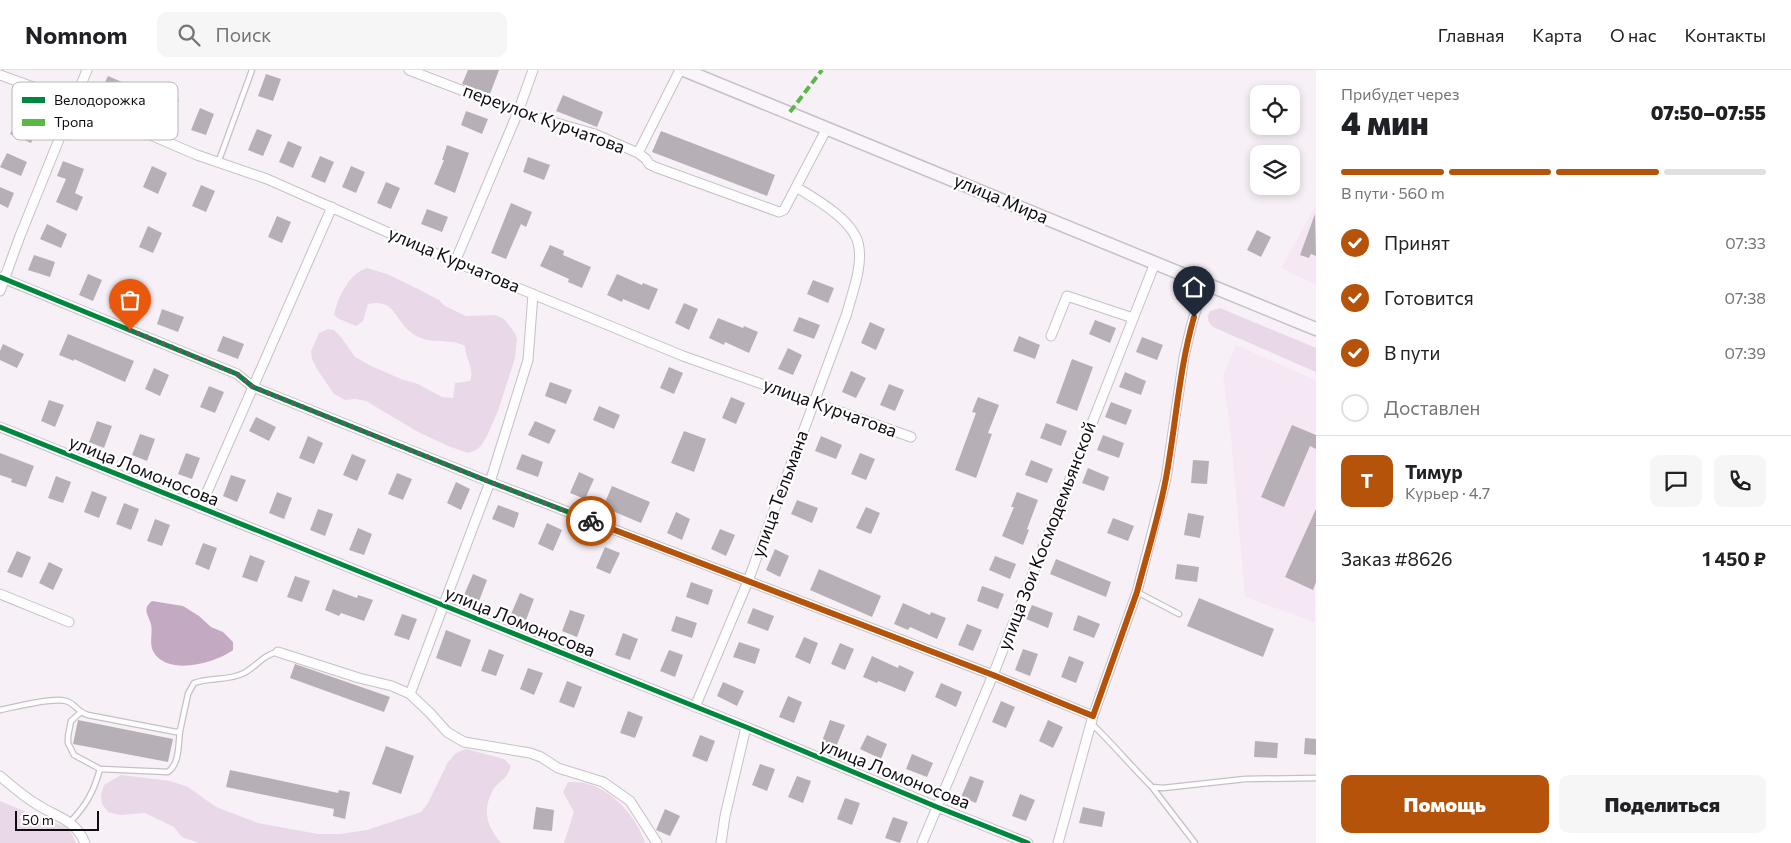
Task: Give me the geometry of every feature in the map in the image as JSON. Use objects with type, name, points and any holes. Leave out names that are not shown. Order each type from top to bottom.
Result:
[{"type":"main road","name":"улица Мира","points":[[684,70],[1316,329]]},
{"type":"street","points":[[82,82],[87,70]]},
{"type":"street","name":"переулок Курчатова","points":[[409,70],[518,112],[595,134],[638,154],[646,159],[648,164],[655,167],[779,212],[784,210],[827,128]]},
{"type":"street","points":[[455,262],[518,112],[533,70]]},
{"type":"street","points":[[638,154],[680,70]]},
{"type":"street","name":"улица Курчатова","points":[[0,75],[19,82]]},
{"type":"street","points":[[0,291],[2,278],[58,140]]},
{"type":"street","name":"улица Курчатова","points":[[162,140],[218,163],[267,179],[455,262],[683,356],[911,437]]},
{"type":"street","name":"улица Тельмана","points":[[695,707],[748,581],[847,313],[856,279],[860,246],[856,237],[838,216],[796,187]]},
{"type":"street","points":[[200,508],[332,208]]},
{"type":"street","name":"улица Зои Космодемьянской","points":[[922,843],[993,675],[1154,263]]},
{"type":"street","points":[[2,278],[237,374],[253,387],[490,482],[993,675],[1092,719]]},
{"type":"street","points":[[1058,843],[1092,719],[1137,592],[1166,479],[1184,357],[1204,282]]},
{"type":"street","points":[[410,694],[490,482],[528,360],[533,294]]},
{"type":"street","points":[[1051,336],[1067,296],[1133,318]]},
{"type":"street","name":"улица Ломоносова","points":[[0,428],[746,727],[1028,843]]},
{"type":"street","points":[[0,594],[69,622]]},
{"type":"street","points":[[278,652],[359,678],[392,686],[410,694],[447,732],[464,742],[530,753],[541,757],[558,768],[604,782],[630,801],[657,843]]},
{"type":"street","points":[[721,843],[725,816],[746,727]]},
{"type":"street","points":[[0,776],[38,805],[70,822],[78,830],[85,843]]},
{"type":"lane","points":[[218,163],[252,70]]},
{"type":"lane","points":[[1137,592],[1179,614]]},
{"type":"lane","points":[[80,713],[72,721],[68,736],[68,743],[74,755],[100,770],[168,772],[174,767],[188,694],[194,683],[239,675],[272,652],[278,652]]},
{"type":"lane","points":[[0,710],[58,700],[74,706],[80,713],[164,730],[180,731]]},
{"type":"lane","points":[[1092,719],[1133,768],[1152,787],[1195,843]]},
{"type":"lane","points":[[70,822],[90,798],[100,770]]},
{"type":"lane","points":[[1152,787],[1163,788],[1245,778],[1316,778]]},
{"type":"shaded area","points":[[1316,205],[1316,285],[1281,268]]},
{"type":"shaded area","points":[[367,268],[387,274],[418,289],[439,300],[445,306],[466,316],[495,315],[504,319],[515,333],[517,339],[515,358],[498,411],[487,436],[476,450],[468,453],[448,446],[418,432],[366,401],[345,400],[334,394],[317,369],[312,359],[311,351],[319,333],[328,329],[334,330],[341,337],[355,357],[401,379],[418,384],[442,397],[453,398],[455,383],[470,381],[471,368],[465,346],[459,343],[420,338],[407,329],[394,312],[384,304],[368,304],[363,321],[356,326],[337,318],[334,314],[345,287],[355,275]]},
{"type":"shaded area","points":[[1220,308],[1316,348],[1316,372],[1215,328],[1209,323],[1208,316],[1210,311]]},
{"type":"shaded area","points":[[1236,345],[1316,380],[1315,622],[1245,597],[1231,437],[1223,375]]},
{"type":"shaded area","points":[[152,601],[183,606],[199,616],[211,627],[223,632],[233,642],[233,650],[215,659],[192,665],[180,666],[169,664],[159,659],[152,648],[151,624],[146,609]]},
{"type":"shaded area","points":[[466,749],[504,759],[511,766],[506,776],[493,789],[487,805],[487,817],[501,843],[199,843],[182,837],[174,827],[145,813],[120,815],[108,812],[102,804],[101,795],[104,785],[121,775],[170,781],[188,787],[216,807],[258,823],[318,834],[340,834],[367,830],[421,812],[428,803],[448,762],[456,753]]},
{"type":"shaded area","points":[[568,782],[588,784],[615,799],[630,815],[645,843],[564,843],[574,812],[563,792]]},
{"type":"shaded area","points":[[0,801],[69,828],[76,843],[0,843]]},
{"type":"building","points":[[468,70],[499,70],[490,94],[462,84]]},
{"type":"building","points":[[266,74],[281,79],[273,101],[258,96]]},
{"type":"building","points":[[108,76],[122,82],[105,82]]},
{"type":"building","points":[[563,95],[603,112],[597,127],[556,111]]},
{"type":"building","points":[[200,108],[214,114],[206,135],[191,130]]},
{"type":"building","points":[[466,111],[488,119],[482,134],[461,125]]},
{"type":"building","points":[[257,129],[272,135],[263,156],[248,150]]},
{"type":"building","points":[[661,131],[775,175],[767,196],[652,152]]},
{"type":"building","points":[[288,141],[302,147],[293,168],[279,162]]},
{"type":"building","points":[[447,145],[469,153],[455,193],[434,184],[444,160],[442,160]]},
{"type":"building","points":[[7,153],[27,162],[21,176],[0,167]]},
{"type":"building","points":[[320,156],[334,162],[325,183],[311,177]]},
{"type":"building","points":[[528,157],[550,165],[544,180],[523,172]]},
{"type":"building","points":[[63,161],[84,169],[75,193],[83,197],[77,211],[56,202],[66,179],[57,176]]},
{"type":"building","points":[[152,166],[167,173],[158,194],[143,187]]},
{"type":"building","points":[[351,166],[365,172],[356,193],[342,187]]},
{"type":"building","points":[[386,182],[400,188],[391,209],[377,203]]},
{"type":"building","points":[[201,185],[215,191],[206,212],[192,206]]},
{"type":"building","points":[[0,187],[14,193],[8,208],[0,204]]},
{"type":"building","points":[[511,203],[532,212],[526,227],[521,224],[506,259],[491,253]]},
{"type":"building","points":[[427,209],[448,217],[442,232],[421,224]]},
{"type":"building","points":[[1315,214],[1316,256],[1311,254],[1309,258],[1300,255]]},
{"type":"building","points":[[277,216],[291,222],[282,243],[268,237]]},
{"type":"building","points":[[47,224],[67,234],[61,248],[40,239]]},
{"type":"building","points":[[148,226],[162,233],[153,253],[139,247]]},
{"type":"building","points":[[1257,230],[1271,237],[1261,257],[1247,250]]},
{"type":"building","points":[[550,245],[564,251],[563,255],[591,267],[582,288],[568,282],[569,279],[540,266]]},
{"type":"building","points":[[34,255],[55,262],[50,277],[28,270]]},
{"type":"building","points":[[88,274],[102,280],[93,301],[79,295]]},
{"type":"building","points":[[617,274],[642,285],[643,283],[658,289],[649,310],[623,299],[622,302],[607,295]]},
{"type":"building","points":[[813,280],[834,288],[828,303],[807,294]]},
{"type":"building","points":[[119,287],[133,294],[124,315],[109,308]]},
{"type":"building","points":[[684,303],[698,309],[689,330],[675,323]]},
{"type":"building","points":[[162,309],[184,317],[178,332],[157,324]]},
{"type":"building","points":[[799,317],[820,325],[814,339],[793,331]]},
{"type":"building","points":[[718,318],[758,332],[749,353],[725,342],[724,345],[709,338]]},
{"type":"building","points":[[1095,320],[1116,328],[1110,343],[1089,334]]},
{"type":"building","points":[[870,322],[885,329],[876,350],[861,343]]},
{"type":"building","points":[[68,334],[134,361],[125,382],[74,359],[74,361],[59,355]]},
{"type":"building","points":[[223,336],[244,344],[238,359],[217,351]]},
{"type":"building","points":[[1019,336],[1040,345],[1035,359],[1013,351]]},
{"type":"building","points":[[1142,337],[1163,345],[1157,360],[1136,352]]},
{"type":"building","points":[[3,344],[24,354],[17,368],[0,360],[0,351]]},
{"type":"building","points":[[788,348],[802,355],[793,375],[778,369]]},
{"type":"building","points":[[1072,359],[1093,367],[1077,411],[1056,403]]},
{"type":"building","points":[[669,367],[683,373],[674,394],[660,388]]},
{"type":"building","points":[[154,368],[169,375],[160,396],[145,389]]},
{"type":"building","points":[[851,371],[866,378],[856,398],[842,392]]},
{"type":"building","points":[[1125,372],[1146,381],[1141,395],[1119,387]]},
{"type":"building","points":[[550,382],[572,390],[566,404],[545,396]]},
{"type":"building","points":[[889,384],[904,390],[895,411],[880,405]]},
{"type":"building","points":[[209,386],[224,392],[215,413],[200,407]]},
{"type":"building","points":[[731,397],[745,403],[736,424],[722,418]]},
{"type":"building","points":[[978,397],[999,405],[988,433],[992,434],[976,478],[955,470],[976,413],[972,412]]},
{"type":"building","points":[[49,400],[64,405],[55,427],[41,421]]},
{"type":"building","points":[[1111,402],[1132,410],[1126,425],[1105,417]]},
{"type":"building","points":[[599,406],[620,415],[614,429],[593,420]]},
{"type":"building","points":[[256,417],[276,427],[269,441],[249,431]]},
{"type":"building","points":[[97,421],[112,426],[104,448],[89,442]]},
{"type":"building","points":[[535,421],[556,430],[549,444],[528,435]]},
{"type":"building","points":[[1046,423],[1067,431],[1061,446],[1040,438]]},
{"type":"building","points":[[1292,425],[1316,435],[1316,449],[1310,446],[1284,507],[1261,497]]},
{"type":"building","points":[[684,431],[706,439],[694,472],[671,463]]},
{"type":"building","points":[[140,434],[155,439],[147,461],[132,455]]},
{"type":"building","points":[[1103,435],[1124,443],[1119,458],[1097,450]]},
{"type":"building","points":[[308,436],[323,443],[314,464],[299,458]]},
{"type":"building","points":[[821,436],[842,445],[836,459],[815,451]]},
{"type":"building","points":[[0,453],[34,466],[26,487],[11,482],[12,479],[0,475]]},
{"type":"building","points":[[186,453],[200,458],[192,479],[178,474]]},
{"type":"building","points":[[860,453],[875,459],[866,480],[851,474]]},
{"type":"building","points":[[352,454],[366,460],[357,481],[343,475]]},
{"type":"building","points":[[522,454],[543,462],[538,477],[516,469]]},
{"type":"building","points":[[1031,460],[1053,469],[1047,483],[1025,475]]},
{"type":"building","points":[[1193,460],[1209,461],[1207,484],[1191,483]]},
{"type":"building","points":[[1088,468],[1109,477],[1104,491],[1082,483]]},
{"type":"building","points":[[579,472],[594,479],[585,499],[570,493]]},
{"type":"building","points":[[397,473],[412,479],[403,500],[388,494]]},
{"type":"building","points":[[231,475],[246,480],[237,502],[223,496]]},
{"type":"building","points":[[56,476],[71,482],[63,503],[48,498]]},
{"type":"building","points":[[456,482],[470,489],[461,510],[447,503]]},
{"type":"building","points":[[612,486],[650,502],[641,523],[603,507]]},
{"type":"building","points":[[92,491],[107,497],[99,518],[84,512]]},
{"type":"building","points":[[277,492],[292,498],[284,519],[269,513]]},
{"type":"building","points":[[1017,492],[1038,500],[1023,545],[1002,536],[1014,507],[1011,507]]},
{"type":"building","points":[[797,500],[818,508],[812,523],[791,514]]},
{"type":"building","points":[[124,503],[139,509],[131,530],[116,524]]},
{"type":"building","points":[[498,505],[519,513],[514,528],[492,519]]},
{"type":"building","points":[[866,507],[880,513],[871,534],[856,528]]},
{"type":"building","points":[[318,509],[333,514],[325,536],[310,530]]},
{"type":"building","points":[[1316,509],[1316,582],[1313,590],[1285,577]]},
{"type":"building","points":[[676,512],[690,519],[682,540],[667,533]]},
{"type":"building","points":[[1188,513],[1204,516],[1200,538],[1184,535]]},
{"type":"building","points":[[1113,518],[1134,526],[1128,541],[1107,533]]},
{"type":"building","points":[[155,519],[170,525],[162,546],[147,541]]},
{"type":"building","points":[[547,523],[562,530],[553,551],[538,544]]},
{"type":"building","points":[[358,528],[372,534],[364,555],[349,550]]},
{"type":"building","points":[[720,529],[735,535],[726,556],[711,549]]},
{"type":"building","points":[[203,543],[217,548],[209,570],[195,564]]},
{"type":"building","points":[[605,547],[620,553],[610,574],[596,568]]},
{"type":"building","points":[[775,549],[789,556],[780,577],[766,570]]},
{"type":"building","points":[[17,551],[31,557],[22,578],[7,572]]},
{"type":"building","points":[[250,555],[265,561],[257,582],[242,577]]},
{"type":"building","points":[[995,556],[1016,564],[1010,579],[989,570]]},
{"type":"building","points":[[1056,559],[1111,582],[1106,597],[1050,574]]},
{"type":"building","points":[[49,562],[63,569],[53,590],[39,583]]},
{"type":"building","points":[[1177,564],[1199,567],[1197,582],[1175,579]]},
{"type":"building","points":[[819,569],[881,596],[872,617],[810,590]]},
{"type":"building","points":[[473,574],[487,580],[479,601],[464,595]]},
{"type":"building","points":[[295,576],[310,581],[302,602],[287,597]]},
{"type":"building","points":[[691,582],[713,590],[708,605],[686,597]]},
{"type":"building","points":[[982,586],[1004,594],[998,609],[977,601]]},
{"type":"building","points":[[333,589],[357,598],[358,595],[373,600],[364,621],[341,613],[339,616],[325,610]]},
{"type":"building","points":[[520,593],[534,599],[526,620],[511,614]]},
{"type":"building","points":[[1199,598],[1274,629],[1263,657],[1187,626]]},
{"type":"building","points":[[903,603],[930,615],[931,612],[946,618],[937,639],[910,627],[908,630],[894,624]]},
{"type":"building","points":[[1032,605],[1053,613],[1048,628],[1026,619]]},
{"type":"building","points":[[753,608],[774,616],[768,631],[747,623]]},
{"type":"building","points":[[570,610],[585,615],[577,637],[562,631]]},
{"type":"building","points":[[402,614],[417,619],[409,640],[394,635]]},
{"type":"building","points":[[1078,615],[1100,624],[1094,638],[1073,630]]},
{"type":"building","points":[[676,616],[697,623],[692,638],[671,631]]},
{"type":"building","points":[[967,624],[982,630],[973,651],[958,645]]},
{"type":"building","points":[[446,630],[471,640],[461,667],[436,658]]},
{"type":"building","points":[[623,633],[638,639],[630,660],[615,655]]},
{"type":"building","points":[[804,637],[818,643],[810,664],[795,657]]},
{"type":"building","points":[[739,642],[760,649],[755,664],[733,657]]},
{"type":"building","points":[[840,643],[854,649],[845,670],[831,664]]},
{"type":"building","points":[[489,649],[504,655],[496,676],[481,671]]},
{"type":"building","points":[[1023,649],[1038,654],[1030,676],[1015,670]]},
{"type":"building","points":[[669,650],[683,655],[675,677],[660,671]]},
{"type":"building","points":[[872,656],[898,668],[899,665],[914,672],[905,692],[863,677]]},
{"type":"building","points":[[1069,656],[1084,662],[1076,683],[1061,677]]},
{"type":"building","points":[[295,664],[390,697],[384,712],[290,678]]},
{"type":"building","points":[[528,668],[543,673],[534,695],[520,689]]},
{"type":"building","points":[[567,681],[582,687],[574,708],[559,702]]},
{"type":"building","points":[[723,682],[744,691],[737,706],[717,696]]},
{"type":"building","points":[[941,683],[962,692],[956,707],[935,697]]},
{"type":"building","points":[[788,696],[802,702],[794,723],[779,717]]},
{"type":"building","points":[[1001,701],[1015,707],[1006,728],[992,722]]},
{"type":"building","points":[[628,711],[643,717],[635,738],[620,733]]},
{"type":"building","points":[[78,720],[173,739],[168,762],[73,744]]},
{"type":"building","points":[[830,720],[845,725],[836,747],[822,741]]},
{"type":"building","points":[[1048,720],[1063,727],[1053,748],[1039,741]]},
{"type":"building","points":[[700,735],[715,741],[707,762],[692,756]]},
{"type":"building","points":[[867,735],[887,744],[881,759],[860,749]]},
{"type":"building","points":[[1305,738],[1316,739],[1316,755],[1304,754]]},
{"type":"building","points":[[1255,741],[1278,743],[1277,758],[1254,757]]},
{"type":"building","points":[[386,746],[414,756],[401,794],[372,784]]},
{"type":"building","points":[[912,754],[933,763],[927,777],[906,769]]},
{"type":"building","points":[[760,764],[775,769],[767,791],[752,785]]},
{"type":"building","points":[[230,770],[338,793],[339,790],[350,792],[345,819],[333,816],[334,809],[226,787]]},
{"type":"building","points":[[797,776],[811,781],[803,803],[788,797]]},
{"type":"building","points":[[970,776],[984,781],[976,803],[961,797]]},
{"type":"building","points":[[1020,794],[1035,800],[1026,821],[1012,816]]},
{"type":"building","points":[[845,798],[860,803],[852,825],[837,819]]},
{"type":"building","points":[[536,807],[554,810],[552,831],[533,829]]},
{"type":"building","points":[[1083,807],[1105,812],[1102,827],[1079,823]]},
{"type":"building","points":[[665,809],[680,816],[670,836],[656,830]]},
{"type":"building","points":[[893,817],[908,822],[900,843],[885,838]]},
{"type":"marked path","points":[[790,112],[822,70]]},
{"type":"cycle path","points":[[0,277],[237,374],[253,387],[490,482],[993,675],[1093,716]]},
{"type":"cycle path","points":[[0,427],[746,727],[1028,843]]},
{"type":"way so far","points":[[130,330],[237,374],[253,387],[591,521]]},
{"type":"route","points":[[591,521],[993,675],[1093,716],[1137,592],[1166,479],[1184,357],[1194,317]]}]
